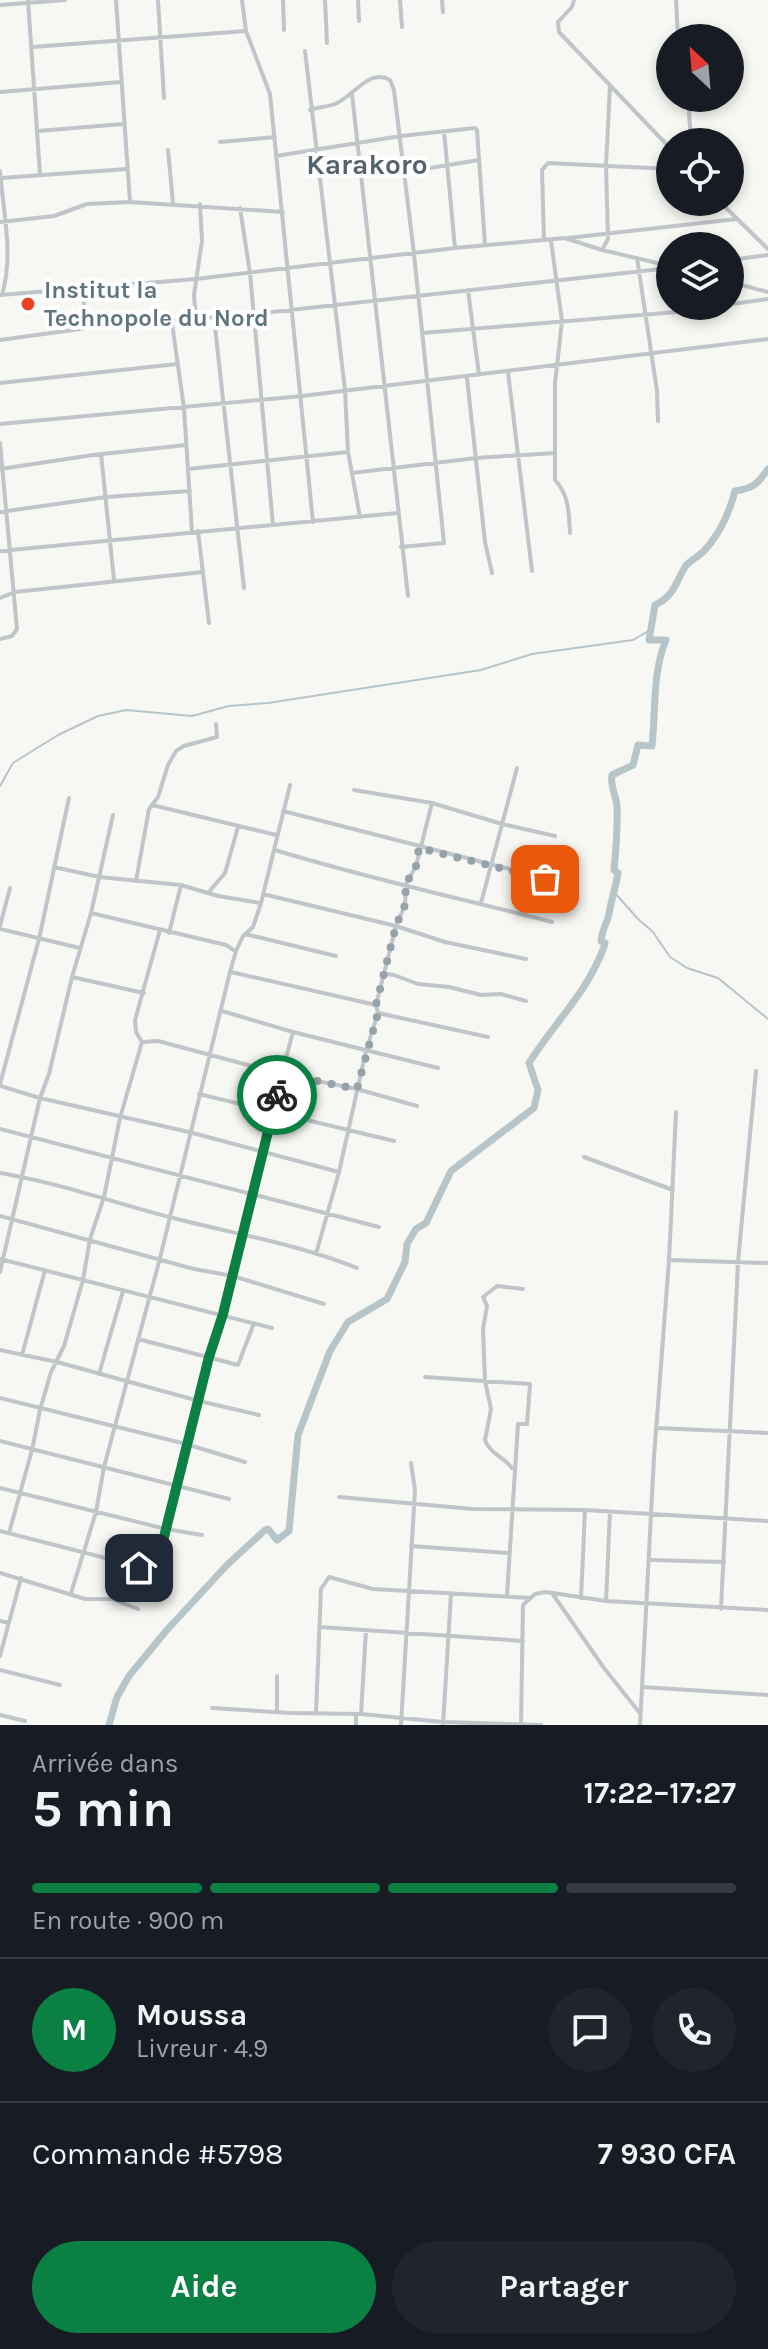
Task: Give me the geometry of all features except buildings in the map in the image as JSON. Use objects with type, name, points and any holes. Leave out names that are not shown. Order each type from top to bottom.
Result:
[{"type":"street","points":[[0,5],[65,0]]},
{"type":"street","points":[[116,0],[130,202]]},
{"type":"street","points":[[158,0],[164,98]]},
{"type":"street","points":[[242,0],[246,31],[270,94],[313,522]]},
{"type":"street","points":[[283,0],[284,30]]},
{"type":"street","points":[[325,0],[327,43]]},
{"type":"street","points":[[358,0],[359,21]]},
{"type":"street","points":[[400,0],[402,27]]},
{"type":"street","points":[[442,0],[443,12]]},
{"type":"street","points":[[676,0],[677,24]]},
{"type":"street","points":[[28,1],[40,175]]},
{"type":"street","points":[[572,1],[572,7],[558,22],[559,32],[656,133]]},
{"type":"street","points":[[32,47],[246,31]]},
{"type":"street","points":[[305,51],[345,390],[348,452],[360,517]]},
{"type":"street","points":[[310,110],[332,105],[352,94],[368,79],[379,76],[390,80],[394,90],[444,543],[401,547]]},
{"type":"street","points":[[0,92],[121,82]]},
{"type":"street","points":[[602,250],[608,232],[606,165],[610,85]]},
{"type":"street","points":[[352,94],[408,596]]},
{"type":"street","points":[[38,131],[124,124]]},
{"type":"street","points":[[276,156],[475,128],[485,245]]},
{"type":"street","points":[[444,130],[455,248]]},
{"type":"street","points":[[220,142],[275,137]]},
{"type":"street","points":[[168,150],[173,203]]},
{"type":"street","points":[[405,172],[479,160]]},
{"type":"street","points":[[544,240],[543,166],[548,163],[656,168]]},
{"type":"street","points":[[1,178],[127,169]]},
{"type":"street","points":[[0,171],[7,277],[1,295],[196,279],[737,219]]},
{"type":"street","points":[[2,222],[54,216],[87,204],[130,202],[200,204],[283,212]]},
{"type":"street","points":[[196,319],[196,279],[202,241],[200,204]]},
{"type":"street","points":[[240,208],[250,273],[273,525]]},
{"type":"street","points":[[734,216],[768,252]]},
{"type":"street","points":[[565,238],[656,263]]},
{"type":"street","points":[[551,240],[562,321],[555,383],[555,480],[567,498],[570,533]]},
{"type":"street","points":[[744,257],[768,252]]},
{"type":"street","points":[[637,258],[658,421]]},
{"type":"street","points":[[0,340],[87,328],[172,323],[656,269]]},
{"type":"street","points":[[744,286],[768,292]]},
{"type":"street","points":[[82,289],[87,328]]},
{"type":"street","points":[[468,290],[479,375]]},
{"type":"street","points":[[422,333],[734,306],[768,299]]},
{"type":"street","points":[[214,318],[244,588]]},
{"type":"street","points":[[172,323],[184,408],[190,491],[209,623]]},
{"type":"street","points":[[0,424],[302,396],[768,339]]},
{"type":"street","points":[[0,383],[177,364]]},
{"type":"street","points":[[508,372],[532,571]]},
{"type":"street","points":[[467,377],[485,542],[492,573]]},
{"type":"street","points":[[0,443],[17,629],[12,636],[0,639]]},
{"type":"street","points":[[2,469],[186,445]]},
{"type":"street","points":[[188,469],[348,452]]},
{"type":"street","points":[[352,473],[476,458],[555,453]]},
{"type":"street","points":[[101,454],[114,580]]},
{"type":"street","points":[[0,512],[106,497],[190,491]]},
{"type":"street","points":[[0,551],[398,513]]},
{"type":"street","points":[[0,598],[15,592],[203,572]]},
{"type":"street","points":[[136,881],[149,809],[158,797],[163,774],[176,751],[217,737],[216,724]]},
{"type":"street","points":[[481,903],[517,768]]},
{"type":"street","points":[[71,1593],[96,1512],[104,1467],[160,1258],[189,1132],[212,1054],[230,972],[236,951],[245,934],[253,927],[261,903],[290,785]]},
{"type":"street","points":[[354,790],[432,803],[555,836]]},
{"type":"street","points":[[69,798],[39,939],[0,1085],[40,1098],[189,1132],[339,1172]]},
{"type":"street","points":[[316,1254],[378,1013],[376,1005],[396,926],[405,905],[406,884],[416,866],[432,803]]},
{"type":"street","points":[[152,805],[276,835]]},
{"type":"street","points":[[283,811],[572,885]]},
{"type":"street","points":[[0,1272],[40,1098],[91,913],[113,815]]},
{"type":"street","points":[[208,893],[225,873],[238,826]]},
{"type":"street","points":[[274,850],[345,871],[552,922]]},
{"type":"street","points":[[54,867],[99,877],[181,885],[261,903]]},
{"type":"street","points":[[169,933],[181,885]]},
{"type":"street","points":[[10,888],[0,927],[80,948]]},
{"type":"street","points":[[263,894],[396,926],[445,942],[526,959]]},
{"type":"street","points":[[91,913],[228,946],[236,951]]},
{"type":"street","points":[[9,1533],[40,1410],[83,1280],[90,1239],[104,1197],[120,1118],[142,1042],[134,1026],[160,930]]},
{"type":"street","points":[[245,934],[336,956]]},
{"type":"street","points":[[228,946],[240,944]]},
{"type":"street","points":[[230,972],[376,1005]]},
{"type":"street","points":[[386,974],[418,984],[481,995],[501,994],[526,1001]]},
{"type":"street","points":[[72,977],[144,993]]},
{"type":"street","points":[[222,1011],[438,1068]]},
{"type":"street","points":[[378,1013],[488,1037]]},
{"type":"street","points":[[0,1531],[152,1570],[166,1529],[209,1357],[233,1276],[261,1151],[293,1032]]},
{"type":"street","points":[[142,1042],[158,1041],[417,1106]]},
{"type":"street","points":[[721,1609],[738,1262],[756,1071]]},
{"type":"street","points":[[199,1094],[394,1141]]},
{"type":"street","points":[[640,1725],[676,1112]]},
{"type":"street","points":[[0,1129],[379,1227]]},
{"type":"street","points":[[584,1157],[673,1190]]},
{"type":"street","points":[[0,1173],[291,1245],[357,1268]]},
{"type":"street","points":[[0,1216],[194,1269],[233,1276],[324,1304]]},
{"type":"street","points":[[2,1260],[272,1328]]},
{"type":"street","points":[[669,1260],[768,1263]]},
{"type":"street","points":[[22,1355],[45,1270]]},
{"type":"street","points":[[514,1470],[486,1445],[485,1433],[491,1409],[485,1381],[482,1334],[487,1306],[483,1297],[497,1286],[523,1289]]},
{"type":"street","points":[[99,1374],[123,1290]]},
{"type":"street","points":[[138,1339],[238,1365],[254,1323]]},
{"type":"street","points":[[0,1350],[259,1415]]},
{"type":"street","points":[[425,1377],[530,1384],[527,1424],[518,1424],[507,1595]]},
{"type":"street","points":[[0,1398],[186,1444],[245,1462]]},
{"type":"street","points":[[657,1428],[768,1433]]},
{"type":"street","points":[[0,1441],[229,1499]]},
{"type":"street","points":[[401,1725],[414,1503],[411,1463]]},
{"type":"street","points":[[0,1488],[202,1535]]},
{"type":"street","points":[[339,1497],[473,1509],[585,1510],[768,1521]]},
{"type":"street","points":[[581,1598],[585,1510]]},
{"type":"street","points":[[606,1601],[610,1512]]},
{"type":"street","points":[[411,1546],[508,1553]]},
{"type":"street","points":[[650,1560],[724,1562]]},
{"type":"street","points":[[0,1573],[85,1599],[112,1599],[138,1609]]},
{"type":"street","points":[[316,1713],[321,1589],[329,1577],[373,1589],[530,1598]]},
{"type":"street","points":[[0,1656],[21,1578]]},
{"type":"street","points":[[521,1725],[523,1605],[530,1598],[546,1592],[606,1601],[768,1610]]},
{"type":"street","points":[[551,1593],[640,1714]]},
{"type":"street","points":[[443,1724],[451,1594]]},
{"type":"street","points":[[0,1621],[9,1623]]},
{"type":"street","points":[[320,1627],[523,1641]]},
{"type":"street","points":[[356,1725],[366,1630]]},
{"type":"street","points":[[0,1670],[60,1685]]},
{"type":"street","points":[[277,1676],[277,1711]]},
{"type":"street","points":[[642,1687],[768,1695]]},
{"type":"street","points":[[212,1708],[358,1714],[443,1724],[541,1725]]},
{"type":"street","points":[[0,1715],[25,1721]]},
{"type":"waterway","points":[[109,1725],[117,1697],[129,1676],[226,1566],[265,1530],[268,1529],[277,1540],[289,1531],[298,1435],[330,1351],[348,1322],[387,1299],[405,1262],[407,1244],[416,1229],[426,1223],[451,1171],[534,1108],[538,1090],[529,1063],[589,979],[605,943],[601,941],[618,873],[614,870],[617,814],[612,775],[633,765],[638,745],[652,746],[656,679],[666,640],[649,640],[655,605],[670,594],[687,565],[715,538],[727,516],[735,491],[754,485],[768,469]]},
{"type":"waterway","points":[[0,786],[13,763],[58,735],[98,716],[126,710],[192,716],[229,706],[268,703],[481,670],[532,654],[633,640],[650,630]]},
{"type":"waterway","points":[[614,892],[653,932],[670,957],[687,968],[718,978],[768,1019]]},
{"type":"way so far","points":[[277,1095],[282,1074],[357,1089],[378,1013],[376,1005],[396,926],[405,905],[406,884],[416,866],[419,848],[545,879]]},
{"type":"place","name":"Institut la Technopole du Nord","points":[[28,304]]},
{"type":"district","name":"Karakoro","points":[[367,164]]},
{"type":"route","points":[[139,1568],[152,1570],[162,1545],[277,1095]]}]
